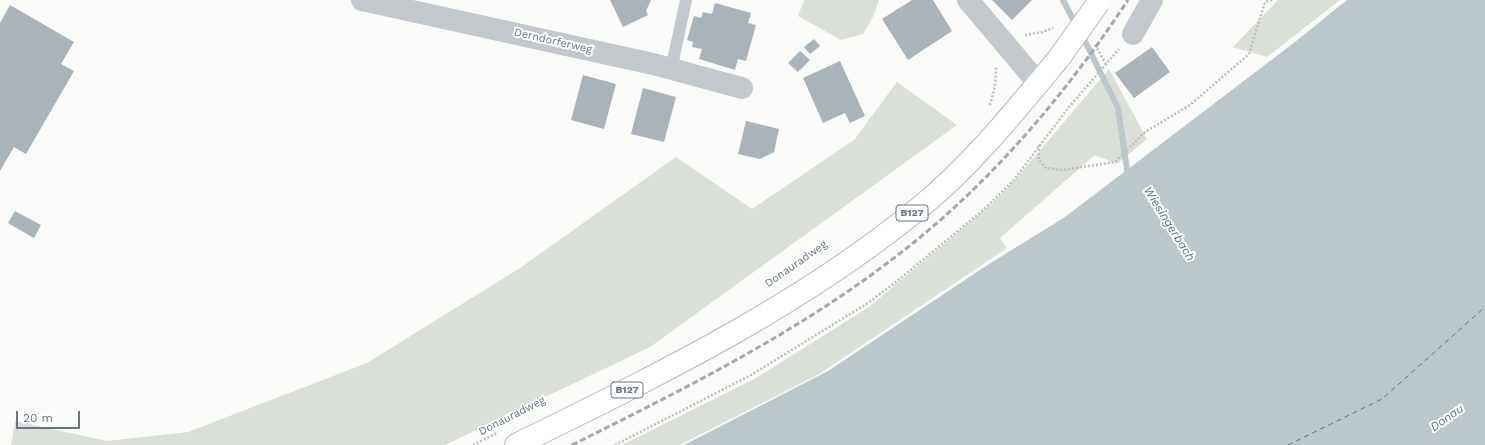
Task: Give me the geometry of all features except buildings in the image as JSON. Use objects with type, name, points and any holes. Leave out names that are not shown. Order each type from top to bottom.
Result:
[{"type":"main road","name":"B127","points":[[516,445],[645,382],[735,333],[828,276],[919,208],[979,151],[1059,58],[1099,1]]},
{"type":"street","name":"Derndorferweg","points":[[362,0],[558,42],[742,88]]},
{"type":"street","points":[[968,0],[1038,83]]},
{"type":"street","points":[[1133,34],[1152,0]]},
{"type":"lane","points":[[671,70],[686,0]]},
{"type":"path","points":[[1039,145],[1039,160],[1046,168],[1063,170],[1114,162],[1145,132],[1190,105],[1249,54],[1264,2],[1272,0]]},
{"type":"path","points":[[987,110],[993,95],[996,62],[999,54],[1006,44],[1016,37],[1042,32],[1057,25]]},
{"type":"path","points":[[615,445],[750,375],[868,303],[982,211],[1013,181],[1039,145],[1106,64]]},
{"type":"path","name":"Donauradweg","points":[[473,445],[498,432]]},
{"type":"shaded area","points":[[804,0],[879,0],[873,17],[863,34],[841,40],[798,16]]},
{"type":"shaded area","points":[[1278,0],[1340,0],[1267,57],[1233,47]]},
{"type":"shaded area","points":[[1109,69],[1147,139],[1117,164],[1095,155],[1000,238],[1007,248],[821,373],[680,445],[622,445],[756,378],[869,307],[990,205],[1014,181]]},
{"type":"shaded area","points":[[897,82],[957,125],[650,347],[445,445],[11,445],[15,421],[107,441],[188,432],[367,363],[520,268],[676,157],[752,209],[854,140]]},
{"type":"water","name":"Donau","points":[[1347,0],[1485,0],[1485,445],[684,445],[828,371],[989,264],[1065,217],[1295,42]]},
{"type":"waterway","name":"Wiesingerbach","points":[[1063,0],[1076,25]]},
{"type":"waterway","name":"Wiesingerbach","points":[[1082,35],[1118,108],[1128,176]]},
{"type":"ferry route","points":[[1288,445],[1382,399],[1485,307]]},
{"type":"railway","points":[[572,445],[733,362],[772,339],[849,291],[922,236],[988,175],[1019,142],[1076,73],[1128,0]]}]
